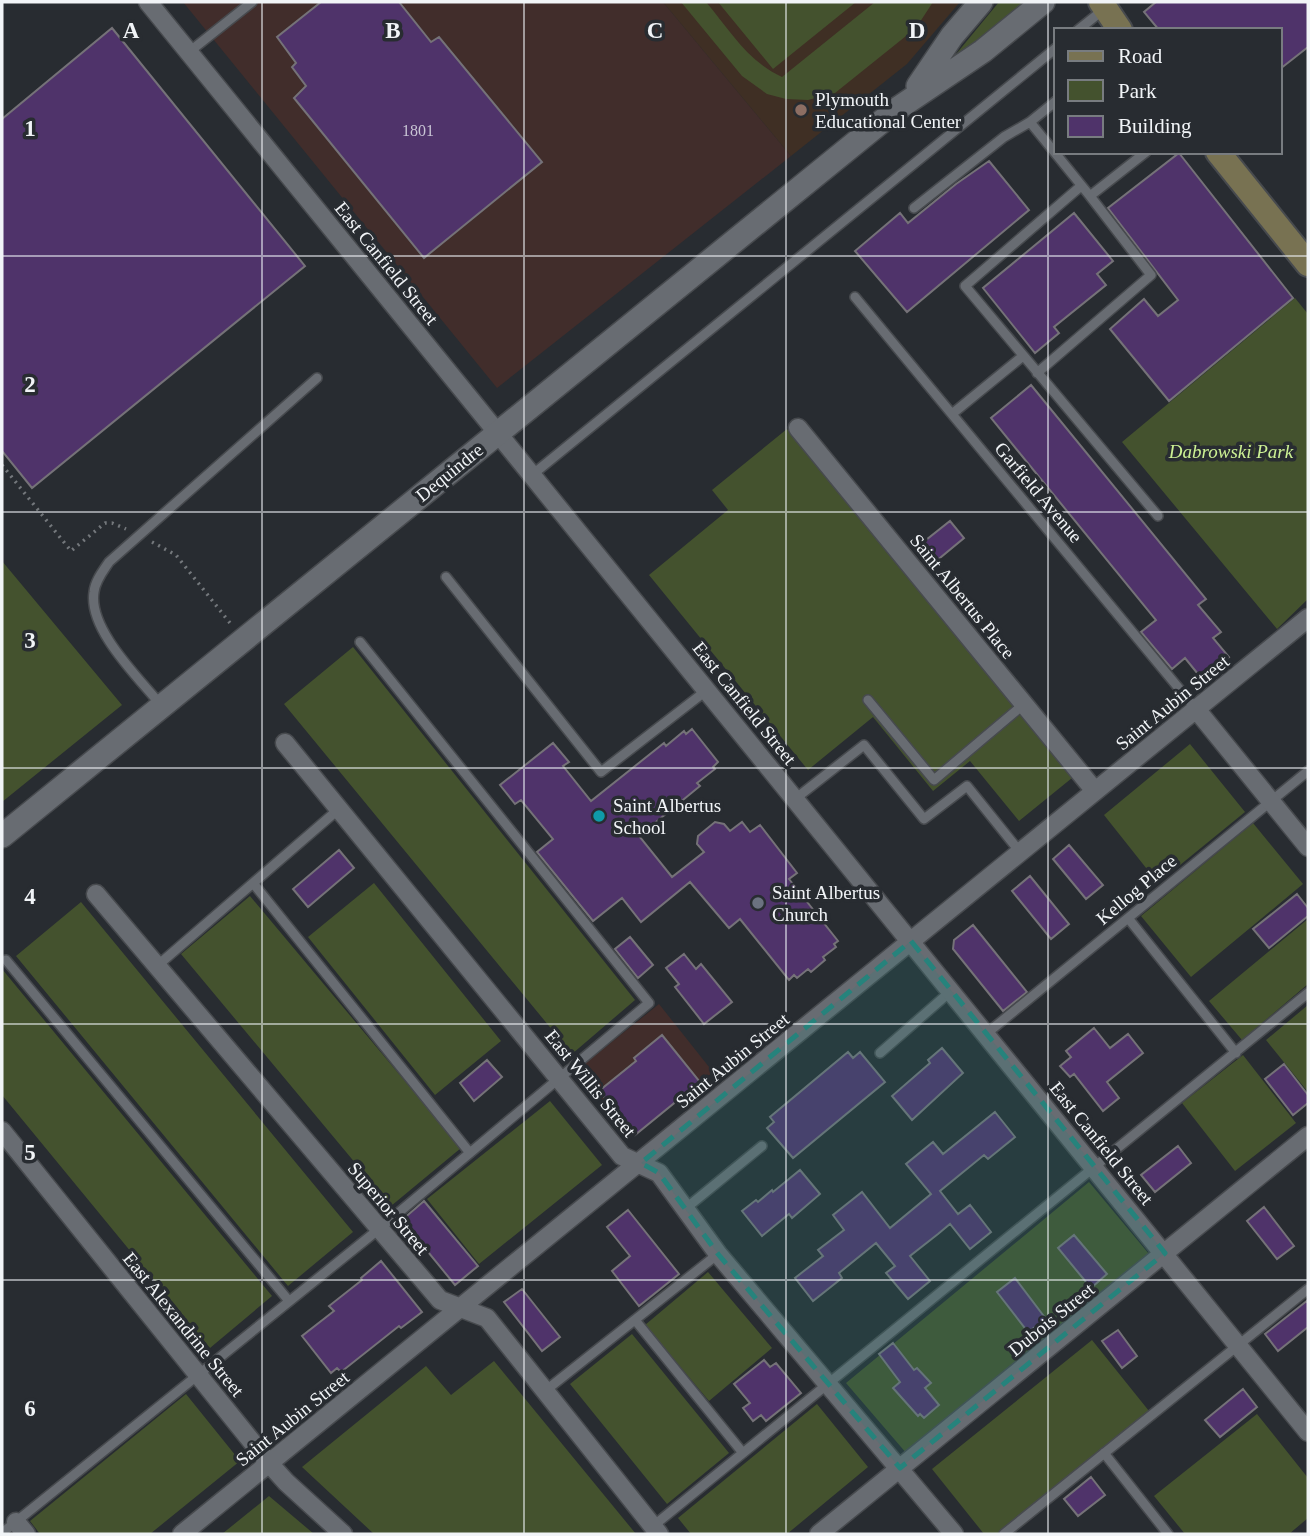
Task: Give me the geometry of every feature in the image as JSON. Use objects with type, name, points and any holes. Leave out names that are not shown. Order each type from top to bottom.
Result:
[{"type":"main road","points":[[1106,4],[1119,28]]},
{"type":"main road","points":[[1220,154],[1308,264]]},
{"type":"street","name":"East Canfield Street","points":[[148,2],[1308,1432]]},
{"type":"street","name":"Dequindre","points":[[897,109],[924,79],[952,36],[981,2]]},
{"type":"street","name":"Dequindre","points":[[2,836],[897,109],[983,51],[1042,2]]},
{"type":"street","name":"Saint Albertus Place","points":[[798,428],[1095,791]]},
{"type":"street","name":"Saint Aubin Street","points":[[182,1534],[1308,618]]},
{"type":"street","points":[[1196,709],[1308,847]]},
{"type":"street","name":"East Willis Street","points":[[285,743],[622,1156],[659,1173],[718,1254],[954,1534]]},
{"type":"street","name":"Superior Street","points":[[96,894],[440,1300],[487,1318],[655,1530]]},
{"type":"street","name":"East Alexandrine Street","points":[[2,1131],[269,1464],[343,1534]]},
{"type":"street","name":"Dubois Street","points":[[819,1534],[1308,1136]]},
{"type":"lane","points":[[189,52],[253,2]]},
{"type":"lane","points":[[1080,28],[1106,4]]},
{"type":"lane","points":[[531,475],[1054,50]]},
{"type":"lane","points":[[914,208],[1004,137],[1030,122],[1054,103]]},
{"type":"lane","points":[[1030,122],[1054,152]]},
{"type":"lane","points":[[1038,373],[1151,275],[1056,154]]},
{"type":"lane","points":[[1090,196],[1143,154]]},
{"type":"lane","points":[[1081,186],[965,286],[1158,516]]},
{"type":"lane","name":"Garfield Avenue","points":[[855,297],[1196,709]]},
{"type":"lane","points":[[952,414],[1023,356]]},
{"type":"lane","points":[[162,706],[103,633],[94,609],[93,592],[100,575],[109,562],[317,377]]},
{"type":"lane","points":[[446,577],[601,772],[707,690]]},
{"type":"lane","points":[[14,1530],[198,1374],[379,1229],[649,1003],[360,642]]},
{"type":"lane","points":[[868,699],[934,780],[1024,704]]},
{"type":"lane","points":[[795,799],[864,745],[924,819],[967,786],[1020,852]]},
{"type":"lane","name":"Kellog Place","points":[[986,1034],[1308,771]]},
{"type":"lane","points":[[157,966],[340,808]]},
{"type":"lane","points":[[253,883],[470,1153]]},
{"type":"lane","points":[[1128,918],[1236,1053]]},
{"type":"lane","points":[[6,960],[289,1301]]},
{"type":"lane","points":[[880,1053],[951,991]]},
{"type":"lane","points":[[655,1530],[743,1453],[1308,993]]},
{"type":"lane","points":[[685,1209],[762,1146]]},
{"type":"lane","points":[[545,1391],[718,1254]]},
{"type":"lane","points":[[1004,1534],[1308,1289]]},
{"type":"lane","points":[[635,1320],[743,1453]]},
{"type":"lane","points":[[1104,1453],[1168,1534]]},
{"type":"highlighted area","points":[[911,941],[1165,1253],[900,1468],[718,1254],[659,1173],[641,1163]]},
{"type":"shaded area","points":[[183,2],[663,2],[791,156],[497,388]]},
{"type":"shaded area","name":"Plymouth Educational Center","points":[[663,2],[960,2],[907,64],[791,156]]},
{"type":"shaded area","points":[[659,1004],[713,1072],[632,1137],[578,1069]]},
{"type":"green space","points":[[681,2],[706,2],[749,54],[782,77],[875,2],[933,2],[916,28],[835,93],[808,100],[786,99],[767,94],[742,76]]},
{"type":"green space","points":[[718,2],[856,2],[773,69]]},
{"type":"green space","points":[[999,2],[1026,2],[953,61],[952,59]]},
{"type":"green space","name":"Dabrowski Park","points":[[1295,298],[1308,314],[1308,599],[1277,629],[1122,442]]},
{"type":"green space","points":[[787,429],[1072,778],[1019,821],[970,761],[933,791],[873,717],[808,770],[649,575],[728,510],[712,490]]},
{"type":"green space","points":[[2,561],[122,705],[2,802]]},
{"type":"green space","points":[[353,647],[635,1000],[572,1054],[284,704]]},
{"type":"green space","points":[[1190,744],[1245,812],[1158,883],[1104,815]]},
{"type":"green space","points":[[1253,823],[1303,884],[1191,977],[1141,916]]},
{"type":"green space","points":[[374,883],[501,1041],[435,1095],[308,937]]},
{"type":"green space","points":[[250,896],[461,1148],[391,1206],[181,954]]},
{"type":"green space","points":[[81,902],[353,1232],[288,1286],[16,956]]},
{"type":"green space","points":[[1308,919],[1308,984],[1242,1040],[1209,1001]]},
{"type":"green space","points":[[2,969],[272,1296],[210,1348],[2,1095]]},
{"type":"green space","points":[[1308,1005],[1308,1092],[1266,1040]]},
{"type":"green space","points":[[1243,1055],[1296,1123],[1235,1171],[1182,1103]]},
{"type":"green space","points":[[550,1101],[602,1165],[479,1264],[427,1199]]},
{"type":"green space","points":[[1089,1182],[1149,1254],[907,1454],[846,1383]]},
{"type":"green space","points":[[708,1272],[772,1348],[709,1401],[645,1325]]},
{"type":"green space","points":[[632,1334],[729,1453],[667,1504],[570,1384]]},
{"type":"green space","points":[[1092,1340],[1149,1411],[997,1534],[984,1534],[932,1469]]},
{"type":"green space","points":[[494,1361],[636,1534],[374,1534],[302,1467],[426,1366],[451,1395]]},
{"type":"green space","points":[[186,1394],[240,1461],[150,1534],[40,1534],[30,1521]]},
{"type":"green space","points":[[817,1404],[868,1467],[787,1534],[691,1534],[678,1518]]},
{"type":"green space","points":[[1257,1414],[1308,1478],[1308,1518],[1289,1534],[1185,1534],[1154,1496]]},
{"type":"green space","points":[[269,1496],[314,1534],[222,1534]]},
{"type":"building","points":[[321,2],[399,2],[431,42],[439,37],[542,162],[424,258],[294,98],[306,86],[292,67],[296,63],[277,37]]},
{"type":"building","points":[[1156,2],[1308,2],[1308,47],[1282,67],[1282,28],[1157,28],[1144,12]]},
{"type":"building","points":[[112,28],[305,266],[32,488],[2,451],[2,119]]},
{"type":"building","points":[[1180,154],[1293,298],[1169,401],[1110,329],[1144,299],[1158,316],[1178,300],[1108,208]]},
{"type":"building","points":[[989,161],[1029,210],[907,312],[855,251],[900,213],[908,223]]},
{"type":"building","points":[[1074,213],[1113,261],[1097,274],[1106,285],[1054,327],[1059,333],[1035,353],[983,288]]},
{"type":"building","points":[[1031,385],[1206,599],[1198,605],[1221,632],[1213,638],[1229,657],[1202,679],[1185,658],[1172,669],[1141,632],[1156,620],[991,418]]},
{"type":"building","points":[[950,521],[964,538],[935,562],[921,544]]},
{"type":"building","points":[[692,729],[718,762],[713,767],[715,769],[697,783],[700,786],[639,836],[672,877],[704,852],[697,844],[698,836],[715,822],[724,824],[730,831],[742,822],[750,832],[760,825],[797,873],[789,879],[838,941],[834,944],[836,947],[823,957],[825,960],[811,972],[808,969],[797,978],[794,975],[789,980],[740,919],[729,928],[690,882],[641,922],[622,898],[593,921],[537,852],[553,839],[521,800],[515,804],[500,785],[553,743],[569,762],[563,766],[591,801],[664,743],[666,746],[684,731],[686,734]]},
{"type":"building","points":[[1069,845],[1103,885],[1086,899],[1053,859]]},
{"type":"building","points":[[339,850],[354,868],[308,907],[293,889]]},
{"type":"building","points":[[1030,876],[1069,924],[1051,939],[1012,891]]},
{"type":"building","points":[[1297,894],[1308,908],[1308,916],[1269,948],[1253,929]]},
{"type":"building","points":[[973,925],[1027,992],[1003,1011],[953,949],[954,940]]},
{"type":"building","points":[[630,937],[653,965],[638,978],[615,949]]},
{"type":"building","points":[[684,954],[696,969],[701,964],[732,1002],[704,1024],[675,987],[679,984],[666,968]]},
{"type":"building","points":[[1094,1028],[1110,1048],[1128,1034],[1143,1053],[1107,1082],[1119,1098],[1103,1111],[1074,1074],[1070,1077],[1060,1066],[1071,1057],[1066,1051]]},
{"type":"building","points":[[662,1035],[700,1082],[635,1135],[599,1091],[636,1061],[634,1058]]},
{"type":"building","points":[[942,1048],[963,1073],[912,1120],[892,1096],[930,1063],[928,1060]]},
{"type":"building","points":[[848,1052],[853,1058],[860,1052],[885,1082],[793,1158],[767,1128],[774,1122],[770,1117]]},
{"type":"building","points":[[487,1060],[502,1077],[474,1101],[460,1083]]},
{"type":"building","points":[[1284,1064],[1308,1095],[1308,1103],[1293,1115],[1265,1079]]},
{"type":"building","points":[[995,1112],[1015,1137],[988,1159],[984,1155],[940,1191],[958,1214],[970,1205],[991,1232],[970,1249],[950,1224],[910,1256],[930,1281],[908,1299],[886,1273],[895,1266],[876,1243],[839,1273],[842,1278],[813,1301],[795,1278],[823,1256],[818,1250],[844,1230],[833,1215],[862,1192],[890,1228],[931,1194],[906,1164],[933,1142],[943,1154]]},
{"type":"building","points":[[1178,1146],[1191,1163],[1155,1192],[1141,1175]]},
{"type":"building","points":[[800,1170],[820,1194],[792,1218],[789,1214],[762,1236],[742,1211],[772,1190],[773,1192]]},
{"type":"building","points":[[424,1201],[478,1266],[455,1285],[402,1220]]},
{"type":"building","points":[[1264,1207],[1294,1246],[1277,1259],[1247,1221]]},
{"type":"building","points":[[628,1210],[679,1274],[639,1306],[612,1271],[630,1256],[607,1227]]},
{"type":"building","points":[[1074,1235],[1107,1274],[1091,1288],[1058,1248]]},
{"type":"building","points":[[381,1261],[422,1312],[401,1328],[399,1326],[341,1372],[337,1368],[331,1373],[302,1336],[334,1311],[329,1306]]},
{"type":"building","points":[[1015,1278],[1046,1319],[1028,1332],[997,1292]]},
{"type":"building","points":[[522,1289],[560,1337],[542,1351],[504,1302]]},
{"type":"building","points":[[1308,1300],[1308,1327],[1278,1351],[1265,1334]]},
{"type":"building","points":[[1118,1330],[1137,1356],[1122,1368],[1102,1341]]},
{"type":"building","points":[[893,1343],[914,1370],[917,1368],[931,1383],[925,1388],[939,1405],[924,1418],[920,1414],[918,1416],[893,1388],[900,1382],[879,1354]]},
{"type":"building","points":[[764,1360],[770,1367],[776,1363],[801,1393],[766,1421],[761,1415],[753,1421],[743,1408],[750,1403],[734,1384]]},
{"type":"building","points":[[1243,1389],[1257,1407],[1220,1437],[1205,1420]]},
{"type":"building","points":[[1091,1477],[1105,1495],[1078,1516],[1064,1499]]},
{"type":"place","name":"Plymouth Educational Center","points":[[801,110]]},
{"type":"place","name":"Saint Albertus School","points":[[599,816]]},
{"type":"place","name":"Saint Albertus Church","points":[[758,903]]}]
